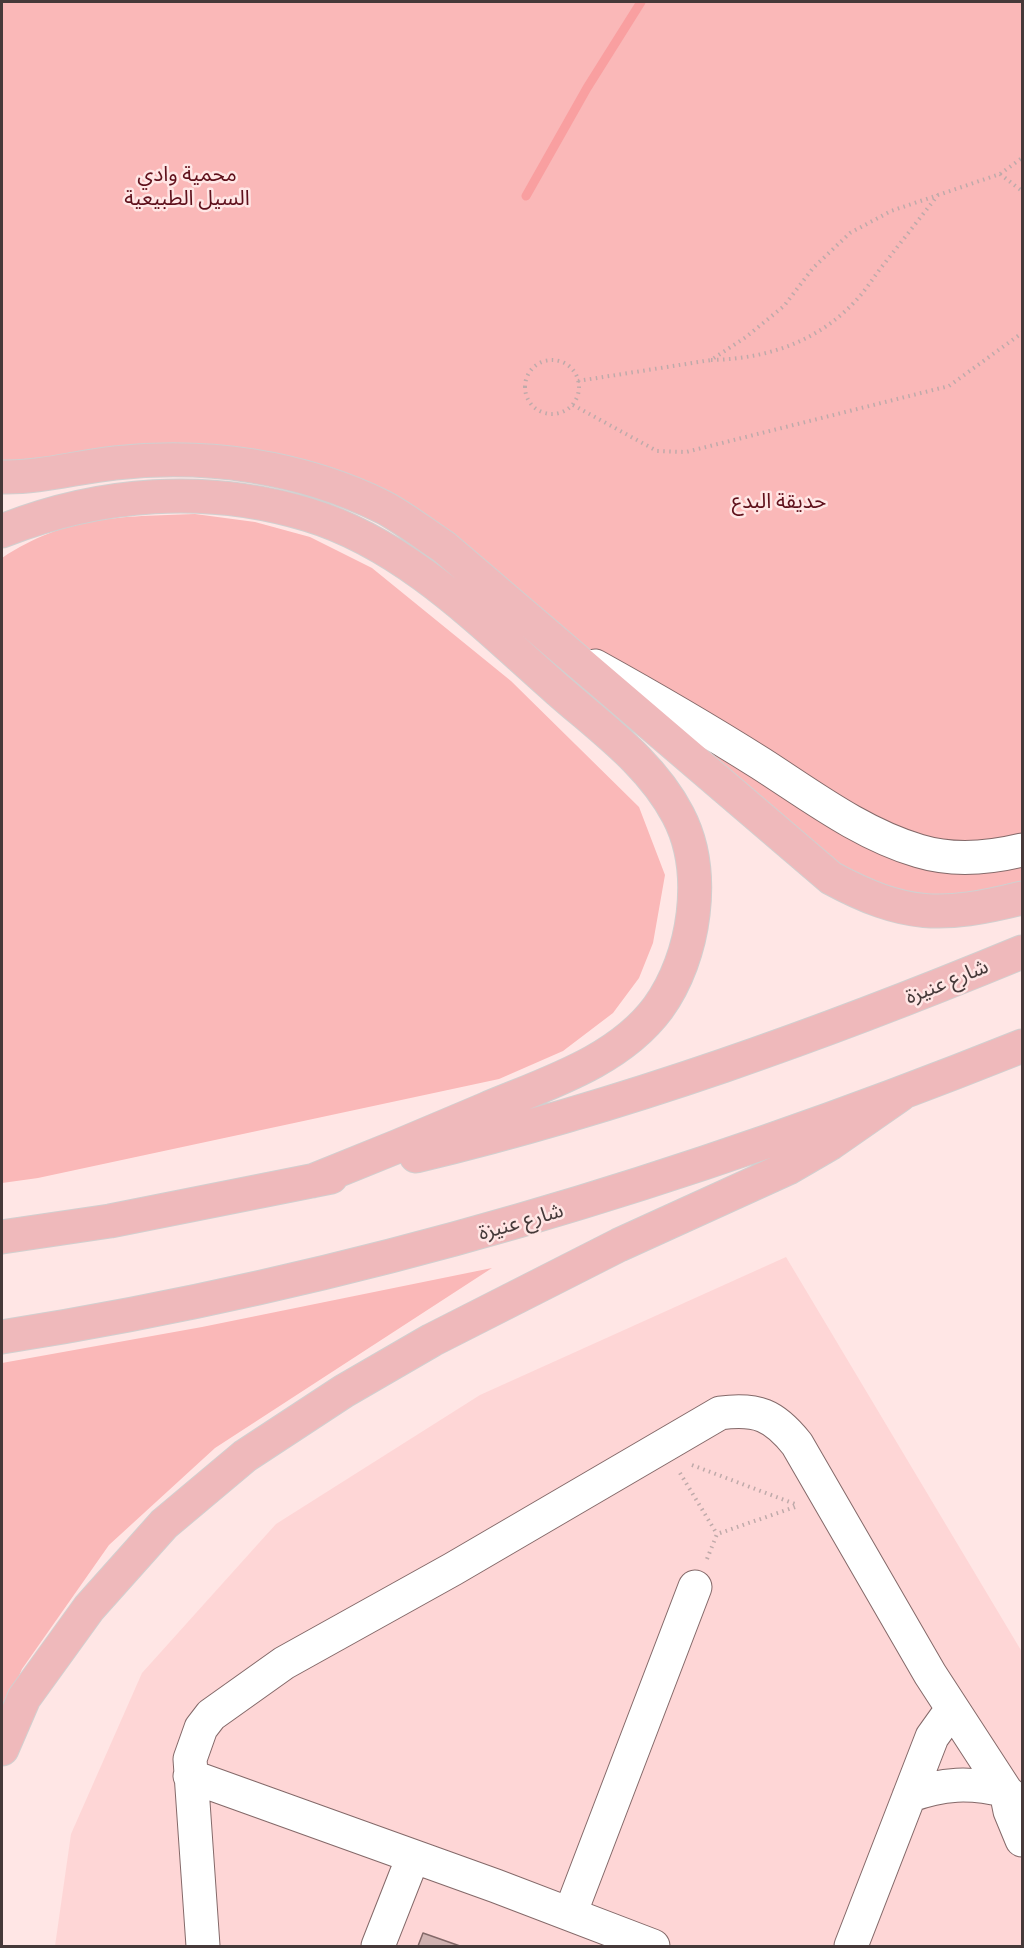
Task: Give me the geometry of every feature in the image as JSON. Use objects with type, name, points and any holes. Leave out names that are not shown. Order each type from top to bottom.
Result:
[{"type":"main road","points":[[2,477],[20,477],[113,463],[167,459],[243,465],[274,470],[329,485],[384,508],[444,547],[565,649],[810,863],[841,884],[875,900],[925,912],[971,911],[1023,898]]},
{"type":"main road","points":[[2,531],[65,508],[168,495],[219,497],[274,506],[312,516],[356,533],[443,590],[630,753],[657,782],[679,817],[690,847],[693,916],[683,958],[673,982],[658,1008],[639,1029],[606,1053],[566,1075],[312,1181]]},
{"type":"main road","name":"شارع عنيزة","points":[[2,1238],[110,1221],[312,1181],[462,1145],[633,1095],[845,1023],[1023,952]]},
{"type":"main road","name":"شارع عنيزة","points":[[2,1337],[174,1307],[423,1250],[569,1208],[728,1156],[900,1095],[1023,1046]]},
{"type":"main road","points":[[2,1749],[24,1698],[89,1608],[164,1524],[245,1455],[344,1391],[432,1340],[546,1280],[788,1168],[831,1143],[900,1095]]},
{"type":"street","points":[[565,649],[693,721],[849,819],[883,837],[939,855],[982,856],[1023,850]]},
{"type":"street","points":[[203,1947],[190,1776],[194,1743],[211,1715],[284,1663],[666,1451],[720,1413],[742,1410],[764,1414],[783,1426],[796,1444],[952,1709],[1014,1799]]},
{"type":"street","points":[[570,1914],[695,1587]]},
{"type":"street","points":[[851,1947],[932,1737],[952,1709]]},
{"type":"street","points":[[190,1776],[570,1914],[654,1947]]},
{"type":"street","points":[[909,1796],[927,1789],[967,1784],[1014,1799]]},
{"type":"street","points":[[1014,1799],[1010,1811],[1023,1840]]},
{"type":"street","points":[[378,1947],[413,1857]]},
{"type":"path","points":[[711,360],[746,337],[784,306],[813,268],[850,233],[891,211],[1000,174],[1023,158]]},
{"type":"path","points":[[1000,174],[1023,191]]},
{"type":"path","points":[[578,381],[711,360],[742,359],[768,354],[799,342],[829,323],[858,298],[938,194]]},
{"type":"path","points":[[573,405],[657,451],[686,452],[949,386],[1023,333]]},
{"type":"path","points":[[554,360],[565,364],[578,381],[580,389],[573,405],[567,412],[556,416],[545,414],[529,400],[524,379],[532,366],[543,361],[554,360]]},
{"type":"path","points":[[666,1451],[717,1534],[799,1505]]},
{"type":"path","points":[[666,1451],[840,1521]]},
{"type":"shaded area","points":[[786,1257],[1022,1652],[1022,1946],[55,1946],[71,1834],[142,1673],[276,1524],[480,1395]]},
{"type":"green space","points":[[2,2],[1022,2],[1022,890],[928,899],[865,885],[354,483],[2,468]]},
{"type":"green space","points":[[195,514],[255,522],[310,537],[372,568],[511,681],[639,807],[665,875],[653,943],[639,978],[613,1013],[563,1051],[499,1079],[38,1178],[2,1183],[2,558],[49,533],[72,526],[118,518]]},
{"type":"green space","points":[[492,1268],[215,1448],[109,1545],[22,1669],[2,1715],[2,1363],[202,1327]]},
{"type":"building","points":[[423,1933],[460,1946],[418,1946]]},
{"type":"waterway","points":[[526,196],[587,88],[641,2]]},
{"type":"park label","name":"محمية وادي السيل الطبيعية","points":[[187,187]]},
{"type":"park label","name":"حديقة البدع","points":[[779,502]]}]
